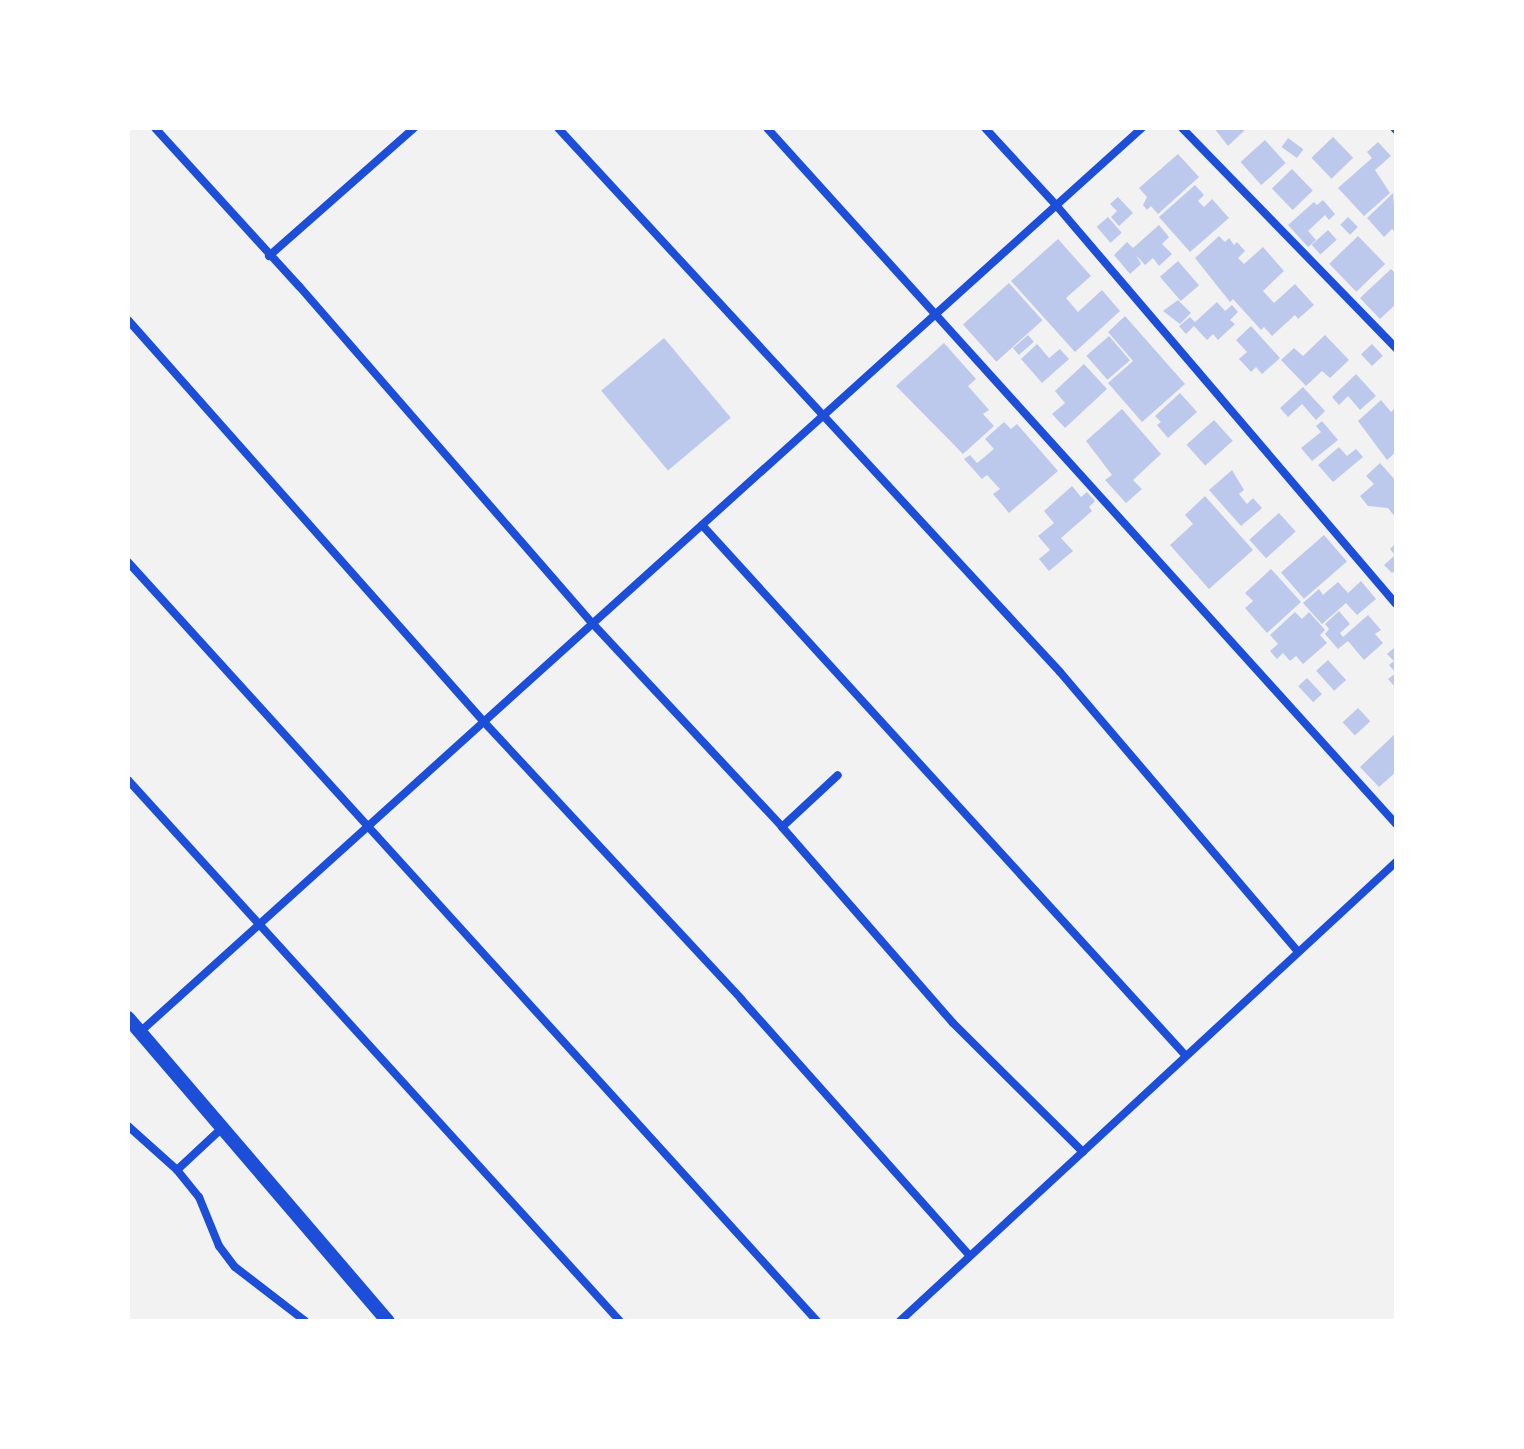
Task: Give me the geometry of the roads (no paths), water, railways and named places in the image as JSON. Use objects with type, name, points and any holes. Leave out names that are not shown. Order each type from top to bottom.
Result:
[{"type":"street","points":[[155,128],[593,624],[782,827],[953,1023],[1083,1152]]},
{"type":"street","points":[[269,256],[414,128]]},
{"type":"street","points":[[558,128],[1060,672],[1298,952]]},
{"type":"street","points":[[767,128],[1396,824]]},
{"type":"street","points":[[985,128],[1056,205],[1396,604]]},
{"type":"street","points":[[140,1032],[1142,128]]},
{"type":"street","points":[[1182,128],[1396,348]]},
{"type":"street","points":[[128,320],[484,722],[741,999],[970,1256]]},
{"type":"street","points":[[702,525],[1186,1056]]},
{"type":"street","points":[[128,562],[817,1321]]},
{"type":"street","points":[[782,827],[838,775]]},
{"type":"street","points":[[128,780],[620,1321]]},
{"type":"street","points":[[900,1321],[1396,862]]},
{"type":"street","points":[[128,1018],[388,1321]]},
{"type":"street","points":[[128,1126],[177,1170],[199,1197],[219,1246],[235,1267],[305,1321]]},
{"type":"street","points":[[177,1170],[222,1128]]}]
